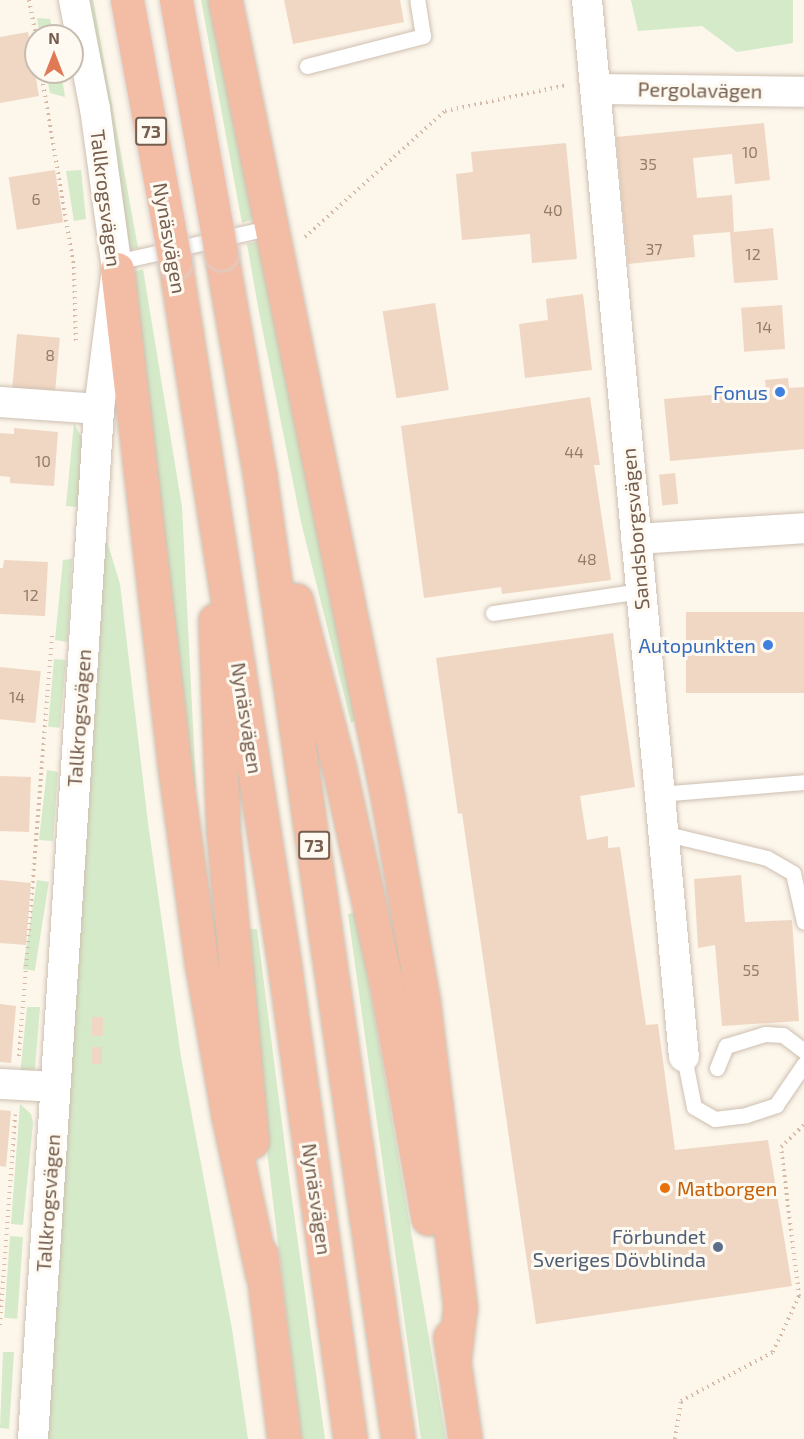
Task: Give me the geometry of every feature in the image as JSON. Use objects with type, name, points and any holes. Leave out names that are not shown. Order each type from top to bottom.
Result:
[{"type":"highway","name":"Nynäsvägen","points":[[127,0],[175,262],[215,507],[284,962],[350,1439]]},
{"type":"highway","name":"73","points":[[176,0],[260,477],[398,1439]]},
{"type":"highway","points":[[225,0],[388,800],[423,1000],[460,1308],[454,1359]]},
{"type":"highway","points":[[116,265],[175,770],[202,966],[228,1115],[262,1274]]},
{"type":"highway","points":[[260,477],[309,648],[386,982],[454,1359],[465,1439]]},
{"type":"highway","points":[[215,507],[215,694],[223,829],[262,1274],[284,1439]]},
{"type":"street","name":"Tallkrogsvägen","points":[[33,1439],[99,409],[116,265],[95,109],[74,0]]},
{"type":"street","name":"Sandsborgsvägen","points":[[587,0],[684,1057]]},
{"type":"street","name":"Pergolavägen","points":[[596,89],[804,92]]},
{"type":"street","points":[[0,402],[99,409]]},
{"type":"street","points":[[636,539],[804,528]]},
{"type":"street","points":[[8,1084],[55,1087]]},
{"type":"lane","points":[[307,66],[423,36],[417,0]]},
{"type":"lane","points":[[116,265],[273,227]]},
{"type":"lane","points":[[493,613],[641,591]]},
{"type":"lane","points":[[659,794],[804,782]]},
{"type":"lane","points":[[663,833],[767,858],[794,873],[804,922]]},
{"type":"lane","points":[[717,1068],[726,1046],[765,1034],[783,1035],[804,1051]]},
{"type":"lane","points":[[684,1057],[694,1107],[715,1119],[746,1115],[776,1105],[804,1064]]},
{"type":"path","points":[[29,0],[34,24]]},
{"type":"path","points":[[43,84],[74,267],[76,346]]},
{"type":"path","points":[[303,240],[445,111],[571,85],[596,89]]},
{"type":"path","points":[[0,1325],[8,1084],[53,623]]},
{"type":"path","points":[[675,1439],[681,1401],[773,1352],[799,1296],[781,1146],[804,1125]]},
{"type":"green space","points":[[86,0],[93,0],[138,248],[128,250]]},
{"type":"green space","points":[[201,0],[210,0],[257,218],[242,223]]},
{"type":"green space","points":[[631,0],[793,0],[793,43],[737,52],[702,26],[638,31]]},
{"type":"green space","points":[[37,18],[50,19],[51,24],[38,24]]},
{"type":"green space","points":[[48,84],[63,84],[65,97],[50,93]]},
{"type":"green space","points":[[81,170],[86,219],[74,221],[66,171]]},
{"type":"green space","points":[[261,241],[358,719],[351,723],[301,522],[259,312],[247,244]]},
{"type":"green space","points":[[143,269],[182,507],[196,787],[192,789],[131,273]]},
{"type":"green space","points":[[74,423],[83,440],[78,507],[66,506]]},
{"type":"green space","points":[[107,541],[120,584],[148,823],[181,1057],[232,1329],[248,1439],[43,1439],[104,542]]},
{"type":"green space","points":[[72,559],[68,642],[55,640],[63,560]]},
{"type":"green space","points":[[54,659],[66,660],[60,728],[48,727]]},
{"type":"green space","points":[[47,770],[58,772],[53,841],[39,840]]},
{"type":"green space","points":[[37,880],[49,882],[35,971],[23,969]]},
{"type":"green space","points":[[357,912],[446,1439],[421,1439],[348,914]]},
{"type":"green space","points":[[257,929],[325,1439],[301,1439],[241,930]]},
{"type":"green space","points":[[27,1007],[40,1007],[35,1068],[32,1074],[20,1075]]},
{"type":"green space","points":[[20,1104],[31,1114],[33,1123],[23,1225],[11,1224]]},
{"type":"green space","points":[[10,1236],[23,1237],[17,1319],[4,1318]]},
{"type":"green space","points":[[3,1352],[14,1352],[9,1429],[0,1428]]},
{"type":"building","points":[[284,0],[400,0],[404,22],[293,44]]},
{"type":"building","points":[[24,33],[24,84],[37,84],[39,96],[0,103],[0,37]]},
{"type":"building","points":[[764,123],[770,180],[735,184],[732,154],[693,158],[697,198],[732,195],[734,232],[773,228],[778,280],[734,283],[730,232],[693,235],[695,257],[628,264],[616,137]]},
{"type":"building","points":[[566,143],[577,259],[532,263],[530,234],[462,240],[456,174],[473,172],[471,152]]},
{"type":"building","points":[[55,170],[63,222],[17,230],[9,177]]},
{"type":"building","points":[[583,294],[592,370],[525,378],[519,324],[548,320],[546,299]]},
{"type":"building","points":[[435,303],[449,390],[396,398],[383,311]]},
{"type":"building","points":[[782,305],[785,349],[744,352],[741,308]]},
{"type":"building","points":[[17,334],[60,338],[55,392],[12,388]]},
{"type":"building","points":[[788,378],[789,388],[804,387],[804,449],[670,461],[664,399],[766,390],[765,380]]},
{"type":"building","points":[[590,397],[600,465],[594,465],[611,580],[502,594],[501,587],[424,598],[401,426]]},
{"type":"building","points":[[14,428],[58,432],[54,486],[10,483],[10,477],[0,476],[0,433],[14,434]]},
{"type":"building","points":[[675,473],[678,504],[662,506],[659,475]]},
{"type":"building","points":[[4,560],[48,562],[45,616],[0,614],[0,568],[3,568]]},
{"type":"building","points":[[686,612],[804,612],[804,693],[686,693]]},
{"type":"building","points":[[613,633],[635,787],[580,796],[587,840],[608,836],[608,848],[620,847],[646,1025],[658,1024],[675,1150],[768,1140],[792,1286],[536,1324],[462,813],[458,814],[436,658]]},
{"type":"building","points":[[0,667],[41,671],[35,723],[0,719]]},
{"type":"building","points":[[0,776],[31,777],[29,832],[0,831]]},
{"type":"building","points":[[741,875],[745,922],[792,920],[799,1021],[722,1026],[715,945],[698,948],[694,879]]},
{"type":"building","points":[[0,880],[31,883],[26,945],[0,943]]},
{"type":"building","points":[[0,1004],[16,1006],[11,1063],[0,1062]]},
{"type":"building","points":[[92,1017],[103,1017],[103,1036],[92,1036]]},
{"type":"building","points":[[92,1047],[102,1047],[102,1064],[92,1064]]},
{"type":"building","points":[[0,1110],[11,1111],[6,1167],[0,1166]]},
{"type":"place","name":"Fonus","points":[[780,392]]},
{"type":"place","name":"Autopunkten","points":[[768,645]]},
{"type":"place","name":"Matborgen","points":[[665,1188]]},
{"type":"place","name":"Förbundet Sveriges Dövblinda","points":[[718,1247]]}]
